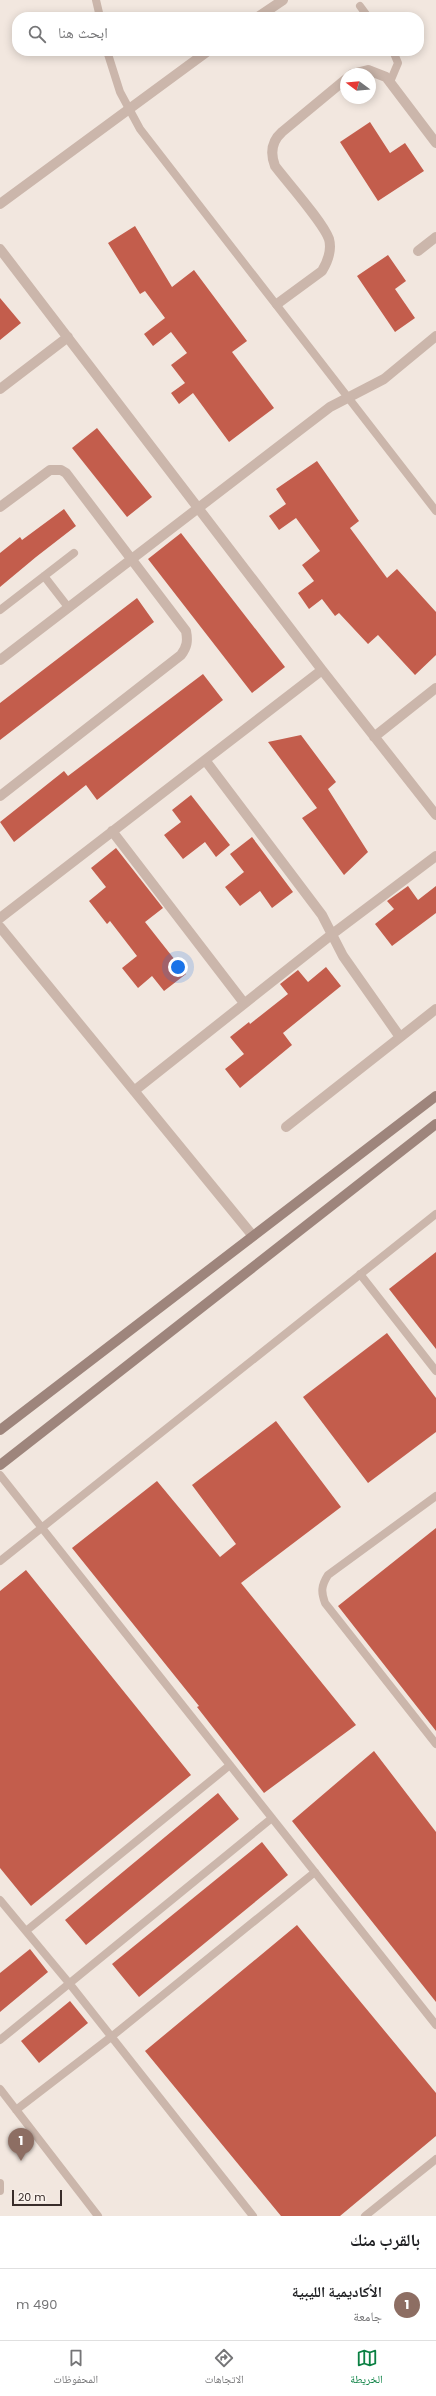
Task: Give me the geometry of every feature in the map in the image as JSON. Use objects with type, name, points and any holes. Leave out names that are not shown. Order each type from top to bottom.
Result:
[{"type":"main road","points":[[0,1430],[436,1096]]},
{"type":"main road","points":[[0,1465],[436,1124]]},
{"type":"street","points":[[265,12],[283,0]]},
{"type":"street","points":[[0,204],[201,56]]},
{"type":"street","points":[[376,72],[390,82],[436,143]]},
{"type":"street","points":[[277,304],[322,271],[327,264],[330,247],[324,230],[275,166],[272,155],[274,142],[282,132],[340,84]]},
{"type":"street","points":[[418,251],[436,237]]},
{"type":"street","points":[[0,249],[200,508],[322,670],[436,815]]},
{"type":"street","points":[[0,660],[330,407],[384,379],[436,336]]},
{"type":"street","points":[[0,390],[68,338]]},
{"type":"street","points":[[0,507],[50,470],[61,470],[70,476],[186,631],[187,644],[181,655],[2,791]]},
{"type":"street","points":[[0,918],[322,670]]},
{"type":"street","points":[[374,737],[436,688]]},
{"type":"street","points":[[205,760],[322,915],[343,956],[400,1037]]},
{"type":"street","points":[[112,831],[244,1004]]},
{"type":"street","points":[[134,1091],[332,935],[436,856]]},
{"type":"street","points":[[0,927],[253,1236]]},
{"type":"street","points":[[286,1127],[436,1009]]},
{"type":"lane","points":[[96,0],[99,12]]},
{"type":"lane","points":[[360,6],[364,12]]},
{"type":"lane","points":[[108,56],[114,75],[128,110],[140,129],[436,511]]},
{"type":"lane","points":[[390,82],[398,63],[395,56]]},
{"type":"lane","points":[[0,610],[74,553]]},
{"type":"lane","points":[[44,576],[68,608]]},
{"type":"lane","points":[[0,1561],[436,1214]]},
{"type":"lane","points":[[360,1274],[435,1368]]},
{"type":"lane","points":[[0,1476],[436,2025]]},
{"type":"lane","points":[[436,1496],[328,1575],[323,1583],[321,1593],[325,1604],[436,1744]]},
{"type":"lane","points":[[26,1931],[230,1765]]},
{"type":"lane","points":[[0,2040],[272,1818]]},
{"type":"lane","points":[[16,2110],[111,2037],[315,1872]]},
{"type":"lane","points":[[0,1900],[69,1983],[253,2216]]},
{"type":"lane","points":[[0,2089],[98,2216]]},
{"type":"lane","points":[[365,2216],[436,2159]]},
{"type":"lane","points":[[0,2183],[0,2191]]},
{"type":"building","points":[[370,122],[390,153],[405,143],[424,171],[378,201],[340,142]]},
{"type":"building","points":[[135,226],[172,287],[194,270],[247,341],[232,352],[274,408],[229,442],[193,393],[179,404],[171,393],[185,383],[171,365],[187,353],[171,332],[153,346],[144,334],[165,318],[145,291],[140,294],[108,243]]},
{"type":"building","points":[[388,255],[406,281],[395,289],[415,318],[395,332],[357,276]]},
{"type":"building","points":[[0,298],[21,323],[0,340]]},
{"type":"building","points":[[97,428],[152,497],[127,517],[72,448]]},
{"type":"building","points":[[317,461],[359,521],[350,528],[387,578],[397,569],[436,612],[436,655],[415,675],[378,635],[368,644],[339,613],[335,616],[322,599],[309,609],[298,593],[314,581],[302,565],[320,551],[296,518],[279,530],[269,516],[286,504],[276,489]]},
{"type":"building","points":[[64,509],[76,526],[0,587],[0,553],[20,537],[22,540]]},
{"type":"building","points":[[181,533],[285,667],[252,693],[148,559]]},
{"type":"building","points":[[137,598],[154,622],[0,740],[0,703]]},
{"type":"building","points":[[203,674],[223,700],[97,800],[86,785],[14,842],[0,822],[64,771],[68,776]]},
{"type":"building","points":[[301,735],[336,782],[328,789],[368,852],[344,875],[302,818],[317,808],[268,742]]},
{"type":"building","points":[[191,795],[230,845],[216,857],[205,842],[183,859],[164,835],[181,822],[172,810]]},
{"type":"building","points":[[252,837],[293,892],[272,908],[260,891],[240,906],[225,887],[244,872],[230,854]]},
{"type":"building","points":[[116,848],[163,908],[145,922],[186,974],[164,991],[152,976],[138,988],[122,968],[137,956],[110,921],[107,924],[89,901],[106,887],[91,868]]},
{"type":"building","points":[[408,886],[418,900],[436,886],[436,913],[392,946],[375,924],[394,909],[387,901]]},
{"type":"building","points":[[326,967],[341,986],[283,1033],[292,1045],[240,1088],[225,1069],[244,1054],[230,1037],[249,1022],[250,1024],[288,994],[280,984],[298,970],[308,982]]},
{"type":"building","points":[[436,1252],[436,1349],[389,1289]]},
{"type":"building","points":[[387,1333],[436,1398],[436,1432],[368,1483],[303,1397]]},
{"type":"building","points":[[276,1421],[341,1507],[241,1583],[356,1725],[264,1793],[197,1707],[199,1706],[72,1548],[157,1481],[220,1557],[236,1544],[192,1485]]},
{"type":"building","points":[[436,1528],[436,1731],[338,1606]]},
{"type":"building","points":[[26,1570],[191,1775],[31,1906],[0,1868],[0,1591]]},
{"type":"building","points":[[374,1751],[436,1832],[436,2002],[292,1821]]},
{"type":"building","points":[[218,1793],[239,1819],[86,1945],[65,1920]]},
{"type":"building","points":[[262,1842],[288,1875],[139,1997],[112,1964]]},
{"type":"building","points":[[297,1925],[436,2093],[436,2136],[340,2216],[281,2216],[145,2051]]},
{"type":"building","points":[[30,1949],[48,1972],[0,2012],[0,1973]]},
{"type":"building","points":[[70,2001],[88,2023],[39,2063],[21,2041]]},
{"type":"place","name":"الأكاديمية الليبية","points":[[21,2161]]}]
